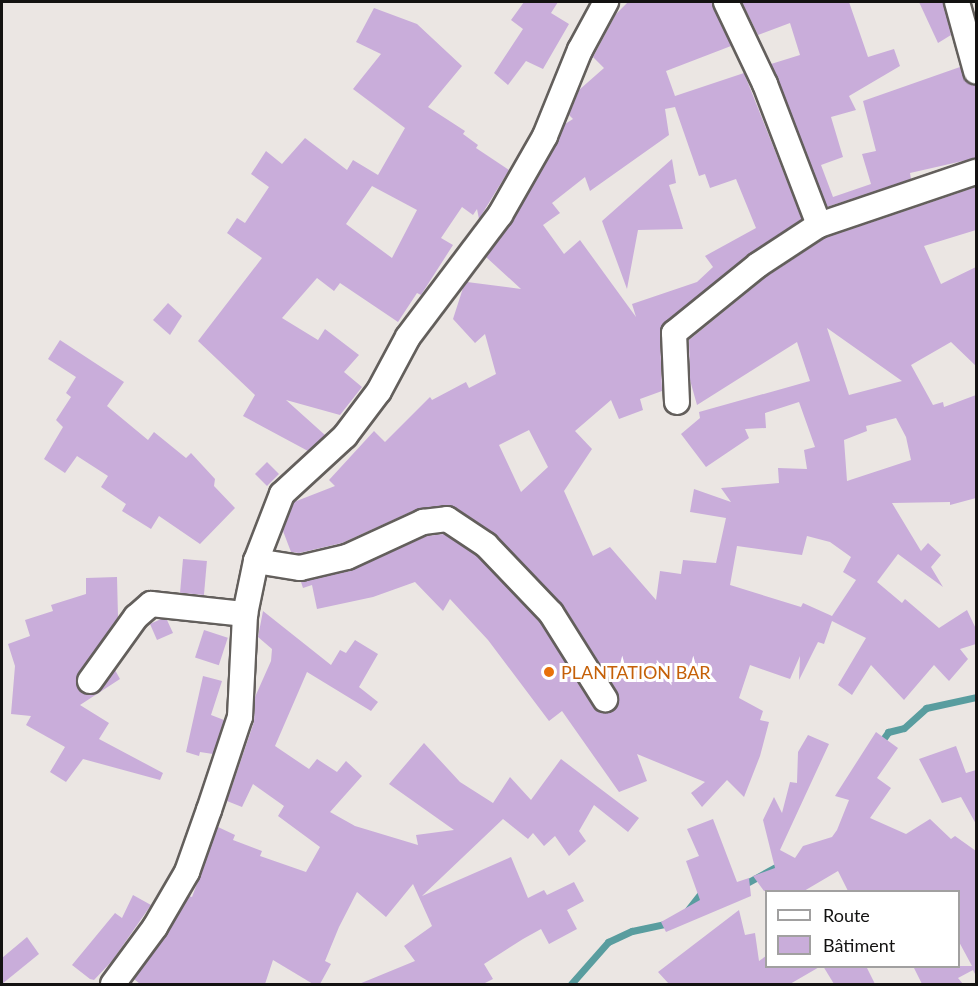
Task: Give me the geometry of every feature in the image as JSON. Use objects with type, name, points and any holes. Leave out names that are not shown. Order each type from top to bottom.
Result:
[{"type":"street","points":[[121,982],[187,872],[240,717],[245,614],[256,561],[282,494],[345,436],[379,391],[408,337],[500,215],[545,136],[580,50],[606,2]]},
{"type":"street","points":[[726,2],[765,84],[819,225]]},
{"type":"street","points":[[957,2],[976,71]]},
{"type":"street","points":[[677,402],[674,333],[758,266],[819,225],[976,172]]},
{"type":"street","points":[[256,561],[300,568],[348,557],[423,522],[447,519],[486,545],[551,614],[605,699]]},
{"type":"street","points":[[90,681],[136,617],[151,604],[245,614]]},
{"type":"building","points":[[524,2],[558,2],[551,13],[569,24],[543,69],[526,61],[508,85],[494,73],[523,29],[511,20]]},
{"type":"building","points":[[628,2],[712,2],[731,46],[666,71],[675,96],[744,73],[802,219],[749,254],[665,322],[660,334],[662,391],[640,399],[643,410],[619,419],[611,400],[575,431],[592,449],[564,491],[593,556],[610,547],[656,600],[660,571],[681,574],[683,560],[716,563],[726,518],[690,512],[694,489],[731,502],[721,488],[779,483],[778,468],[807,469],[804,450],[815,447],[799,402],[765,413],[766,428],[745,429],[749,438],[706,467],[681,434],[700,418],[699,412],[810,381],[797,342],[697,405],[690,380],[689,340],[766,277],[825,238],[976,187],[976,230],[924,246],[941,284],[976,267],[976,366],[951,342],[911,365],[933,405],[943,402],[944,407],[976,395],[976,498],[950,505],[950,502],[892,503],[921,551],[928,543],[941,555],[931,567],[943,587],[898,554],[877,582],[902,603],[905,599],[939,628],[967,610],[976,629],[976,644],[960,649],[968,659],[949,681],[934,665],[904,700],[871,665],[852,695],[838,685],[866,638],[832,621],[824,644],[818,642],[799,680],[800,656],[790,679],[750,665],[739,698],[763,711],[760,720],[769,722],[760,756],[744,797],[727,780],[702,807],[691,793],[705,782],[637,754],[647,781],[619,792],[562,711],[549,721],[488,640],[450,599],[443,611],[415,582],[373,597],[317,609],[312,585],[303,588],[301,582],[350,571],[427,536],[444,534],[477,556],[540,622],[593,707],[605,713],[613,711],[619,699],[617,691],[563,605],[496,535],[455,507],[417,509],[342,543],[299,553],[291,552],[283,531],[294,502],[335,486],[329,480],[374,431],[385,442],[430,397],[432,400],[466,382],[469,388],[496,374],[485,334],[475,343],[453,319],[463,288],[467,282],[521,289],[486,257],[512,222],[565,124],[573,119],[569,115],[579,90],[604,68],[593,57],[616,14]],"holes":[[[675,107],[699,176],[705,174],[710,188],[736,179],[756,228],[705,256],[713,267],[697,282],[632,304],[636,317],[580,240],[564,254],[543,225],[560,213],[552,203],[585,177],[590,191],[669,135],[665,109]],[[827,328],[902,381],[849,395]],[[896,418],[906,437],[911,460],[847,481],[844,440],[867,431],[866,426]],[[529,430],[548,467],[521,492],[499,445]],[[807,536],[830,542],[851,557],[843,572],[856,580],[832,616],[803,603],[801,607],[730,585],[737,546],[802,555]]]},
{"type":"building","points":[[742,2],[849,2],[868,57],[894,49],[900,66],[849,96],[856,110],[831,117],[843,157],[821,165],[833,197],[871,184],[862,154],[876,151],[863,101],[960,67],[966,81],[976,85],[976,158],[910,173],[911,179],[827,207],[771,64],[800,55],[790,23],[758,35]]},
{"type":"building","points":[[919,2],[943,2],[951,35],[938,43]]},
{"type":"building","points":[[374,8],[417,24],[462,66],[428,107],[465,131],[463,134],[478,145],[476,148],[509,170],[479,219],[477,209],[473,215],[462,207],[441,238],[453,245],[421,295],[417,293],[398,322],[340,283],[334,291],[317,278],[282,318],[318,340],[325,329],[359,355],[344,372],[362,387],[340,415],[286,400],[325,435],[308,451],[243,416],[255,395],[198,341],[262,258],[227,233],[237,218],[245,223],[269,187],[251,174],[266,151],[282,164],[305,138],[347,170],[353,160],[378,175],[405,128],[353,89],[381,54],[356,42]],"holes":[[[372,186],[417,210],[392,258],[346,224]]]},
{"type":"building","points":[[672,159],[676,183],[669,185],[683,229],[638,230],[627,289],[602,221]]},
{"type":"building","points":[[168,303],[182,316],[170,335],[153,320]]},
{"type":"building","points":[[60,340],[124,382],[107,406],[148,440],[154,432],[186,458],[191,453],[215,479],[214,486],[235,508],[200,544],[159,516],[151,529],[122,511],[126,504],[101,487],[108,476],[77,456],[65,473],[44,459],[63,427],[56,420],[71,397],[66,393],[76,377],[48,359]]},
{"type":"building","points":[[267,462],[279,474],[267,486],[255,474]]},
{"type":"building","points":[[183,559],[207,561],[204,595],[180,593]]},
{"type":"building","points":[[117,577],[118,617],[76,680],[81,692],[89,695],[101,690],[115,670],[120,679],[80,705],[109,723],[99,739],[163,773],[160,780],[83,759],[66,782],[50,772],[65,747],[26,725],[31,716],[11,714],[15,666],[8,644],[30,636],[25,620],[53,611],[51,605],[86,594],[86,578]]},
{"type":"building","points":[[263,611],[331,665],[340,650],[346,653],[355,640],[378,654],[359,687],[378,702],[371,711],[307,672],[275,746],[309,769],[317,759],[337,772],[346,761],[362,776],[330,812],[355,826],[418,845],[416,835],[454,830],[389,784],[424,743],[460,782],[493,803],[510,777],[531,800],[561,759],[639,818],[628,832],[594,805],[579,831],[586,841],[569,856],[555,836],[544,846],[533,833],[528,839],[503,819],[422,896],[511,857],[528,898],[544,890],[547,895],[574,882],[584,901],[567,910],[577,929],[549,944],[541,929],[523,939],[484,964],[493,979],[483,984],[359,984],[415,961],[404,946],[432,926],[413,884],[386,917],[357,892],[325,961],[331,964],[320,984],[313,984],[273,960],[265,984],[140,984],[134,979],[189,896],[192,897],[218,827],[235,835],[233,840],[262,851],[260,856],[306,872],[320,847],[278,816],[284,806],[253,784],[242,807],[227,801],[254,722],[255,697],[271,661],[272,649],[258,637]]},
{"type":"building","points":[[161,619],[167,620],[173,633],[157,640],[150,624]]},
{"type":"building","points":[[204,630],[228,638],[219,665],[195,658]]},
{"type":"building","points":[[203,676],[222,681],[211,715],[224,720],[213,754],[200,752],[199,756],[186,752]]},
{"type":"building","points":[[876,732],[898,748],[877,778],[891,788],[870,818],[906,834],[930,819],[951,839],[955,836],[976,851],[976,976],[973,970],[958,978],[963,984],[922,984],[914,968],[972,966],[960,944],[960,890],[848,890],[838,871],[806,890],[764,891],[753,876],[775,868],[763,820],[774,797],[782,813],[790,782],[797,783],[798,752],[808,735],[829,744],[780,850],[795,858],[803,846],[832,837],[849,800],[835,796]]},
{"type":"building","points":[[956,746],[966,773],[976,770],[976,824],[961,797],[942,803],[919,759]]},
{"type":"building","points":[[713,819],[737,882],[749,878],[751,896],[666,932],[661,922],[700,900],[686,861],[699,856],[687,829]]},
{"type":"building","points":[[133,895],[151,905],[112,961],[94,980],[90,979],[72,965],[115,913],[122,918]]},
{"type":"building","points":[[739,910],[745,935],[755,933],[759,961],[765,957],[765,968],[818,968],[790,984],[669,984],[658,972]]},
{"type":"building","points":[[27,937],[39,954],[2,984],[2,958]]},
{"type":"building","points":[[824,968],[867,968],[875,984],[834,984]]},
{"type":"waterway","points":[[879,745],[888,732],[904,728],[926,708],[976,697]]},
{"type":"waterway","points":[[743,885],[783,863]]},
{"type":"waterway","points":[[687,911],[704,889]]},
{"type":"waterway","points":[[571,984],[608,942],[632,931],[671,923]]},
{"type":"place","name":"PLANTATION BAR","points":[[549,672]]}]
